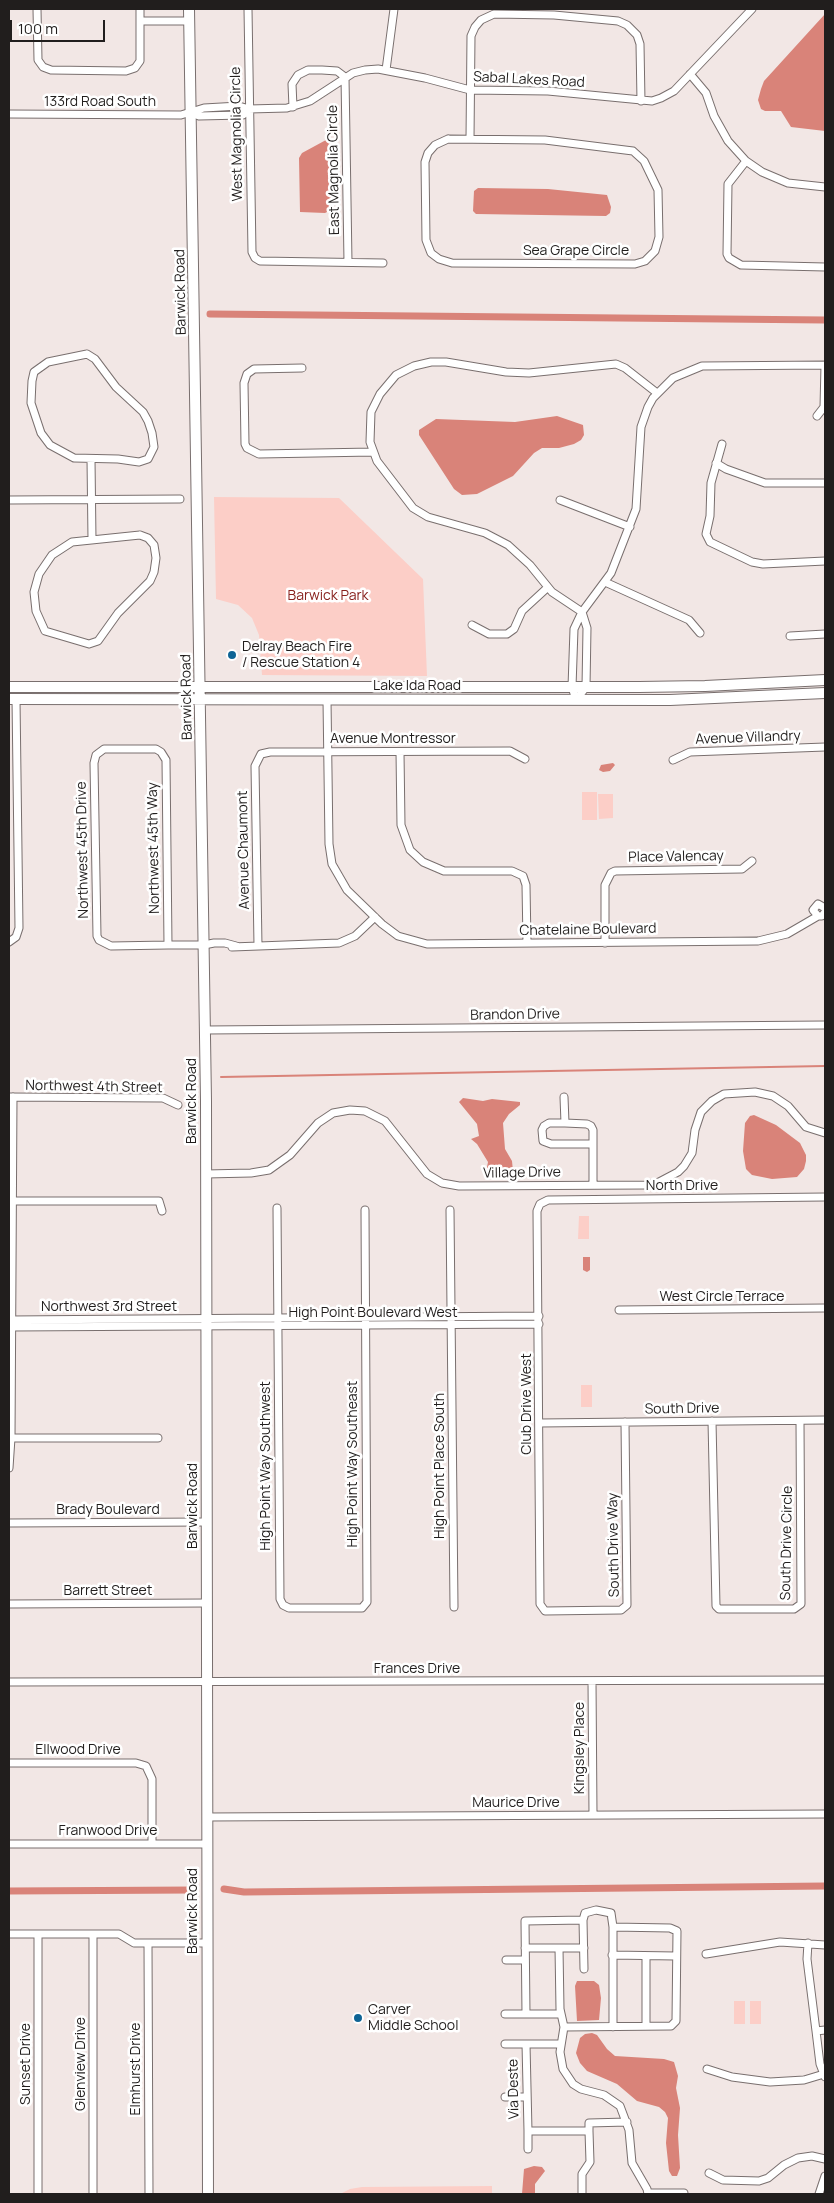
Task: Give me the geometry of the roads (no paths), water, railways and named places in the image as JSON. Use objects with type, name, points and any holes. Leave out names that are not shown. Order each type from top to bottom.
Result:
[{"type":"street","points":[[37,9],[38,60],[43,67],[51,70],[126,71],[138,65],[140,57],[140,9]]},
{"type":"street","name":"Barwick Road","points":[[189,9],[206,1030],[208,2194]]},
{"type":"street","name":"West Magnolia Circle","points":[[248,9],[252,252],[255,258],[260,261],[348,262]]},
{"type":"street","points":[[386,70],[394,9]]},
{"type":"street","name":"Sabal Lakes Road","points":[[191,113],[199,116],[242,114],[249,109],[293,107],[310,101],[345,77],[365,70],[386,70],[470,90],[548,91],[641,101],[656,100],[670,94],[752,9]]},
{"type":"street","points":[[470,140],[471,36],[481,20],[489,15],[554,15],[618,21],[631,27],[637,34],[640,44],[641,101]]},
{"type":"street","points":[[140,21],[189,21]]},
{"type":"street","points":[[293,107],[292,84],[298,75],[308,70],[322,70],[337,71],[345,77]]},
{"type":"street","points":[[690,74],[706,93],[714,116],[728,141],[746,161],[762,172],[788,183],[825,187]]},
{"type":"street","name":"East Magnolia Circle","points":[[345,77],[348,262]]},
{"type":"street","name":"133rd Road South","points":[[9,114],[180,115],[191,113]]},
{"type":"street","name":"Sea Grape Circle","points":[[444,140],[470,140],[545,140],[633,151],[644,161],[658,190],[659,237],[655,251],[645,261],[635,264],[452,263],[438,259],[431,253],[426,240],[426,158],[430,149],[444,140]]},
{"type":"street","points":[[746,161],[730,180],[727,188],[727,254],[732,262],[741,265],[825,267]]},
{"type":"street","points":[[348,262],[383,263]]},
{"type":"street","points":[[87,354],[92,356],[116,387],[143,412],[148,421],[154,447],[148,459],[139,462],[118,459],[90,459],[74,458],[57,451],[50,446],[40,433],[33,413],[31,392],[34,372],[43,364],[87,354]]},
{"type":"street","points":[[576,700],[586,687],[587,628],[582,612],[547,588],[530,565],[501,541],[471,528],[428,517],[412,508],[382,470],[373,452],[370,422],[375,403],[389,382],[405,370],[431,362],[446,362],[498,372],[530,373],[611,364],[625,368],[657,393]]},
{"type":"street","points":[[576,700],[572,687],[574,630],[582,612],[605,582],[616,563],[630,527],[638,500],[641,427],[648,407],[657,393],[672,378],[702,366],[825,365],[824,407],[817,416]]},
{"type":"street","points":[[302,368],[254,369],[247,374],[244,383],[245,444],[251,451],[260,454],[373,452]]},
{"type":"street","points":[[722,444],[711,483],[710,516],[707,529],[710,542],[752,562],[762,564],[825,562]]},
{"type":"street","points":[[90,459],[92,540]]},
{"type":"street","points":[[716,463],[726,469],[765,483],[825,483]]},
{"type":"street","points":[[9,500],[180,499]]},
{"type":"street","points":[[560,500],[630,527]]},
{"type":"street","points":[[145,536],[154,545],[156,563],[150,581],[118,613],[101,637],[89,644],[45,631],[36,611],[34,592],[39,574],[52,555],[72,542],[92,540],[145,536]]},
{"type":"street","points":[[605,582],[689,620],[700,633]]},
{"type":"street","points":[[472,624],[489,634],[507,634],[514,629],[519,615],[525,608],[547,588]]},
{"type":"street","points":[[790,636],[825,634]]},
{"type":"street","name":"Lake Ida Road","points":[[9,688],[705,686],[825,680]]},
{"type":"street","name":"Lake Ida Road","points":[[12,699],[716,699],[825,693]]},
{"type":"street","points":[[9,942],[16,937],[19,928],[12,699]]},
{"type":"street","name":"Chatelaine Boulevard","points":[[327,700],[329,844],[332,864],[347,890],[398,936],[417,943],[763,941],[788,934],[821,914],[815,906],[824,905]]},
{"type":"street","name":"Avenue Villandry","points":[[673,760],[690,752],[825,747]]},
{"type":"street","name":"Northwest 45th Drive","points":[[161,752],[152,749],[108,748],[96,755],[94,763],[97,936],[102,943],[111,946],[168,946]]},
{"type":"street","name":"Avenue Montressor","points":[[260,756],[270,752],[510,751],[526,759]]},
{"type":"street","name":"Northwest 45th Way","points":[[161,752],[166,760],[168,946]]},
{"type":"street","points":[[400,752],[402,825],[410,850],[423,862],[444,871],[512,871],[523,876],[526,885],[527,943]]},
{"type":"street","name":"Avenue Chaumont","points":[[258,946],[255,766],[260,756]]},
{"type":"street","name":"Place Valencay","points":[[605,942],[605,885],[611,872],[615,870],[742,869],[752,862]]},
{"type":"street","points":[[168,946],[225,943],[236,946],[339,943],[355,936],[375,917]]},
{"type":"street","name":"Brandon Drive","points":[[206,1030],[825,1024]]},
{"type":"street","name":"Village Drive","points":[[206,1174],[251,1173],[269,1170],[284,1161],[311,1129],[325,1117],[341,1111],[358,1110],[369,1113],[384,1121],[427,1174],[442,1183],[459,1186],[651,1184],[665,1180],[678,1172],[692,1153],[694,1130],[701,1112],[712,1101],[724,1094],[755,1092],[773,1096],[788,1106],[806,1127],[825,1133]]},
{"type":"street","points":[[9,1468],[11,1438],[11,1097]]},
{"type":"street","name":"Northwest 4th Street","points":[[11,1097],[163,1098],[178,1105]]},
{"type":"street","points":[[564,1097],[565,1123]]},
{"type":"street","points":[[593,1144],[551,1144],[543,1141],[542,1130],[549,1123],[587,1124],[591,1126],[593,1144],[593,1185]]},
{"type":"street","name":"North Drive","points":[[540,1204],[548,1200],[825,1197]]},
{"type":"street","points":[[11,1201],[159,1201],[162,1211]]},
{"type":"street","name":"Club Drive West","points":[[540,1204],[537,1211],[540,1604]]},
{"type":"street","name":"High Point Way Southwest","points":[[276,1208],[280,1599],[283,1605]]},
{"type":"street","name":"High Point Way Southeast","points":[[283,1605],[289,1608],[362,1608],[367,1602],[365,1210]]},
{"type":"street","name":"High Point Place South","points":[[450,1210],[454,1607]]},
{"type":"street","name":"West Circle Terrace","points":[[619,1310],[825,1308]]},
{"type":"street","name":"High Point Boulevard West","points":[[206,1323],[277,1318],[539,1316]]},
{"type":"street","name":"High Point Boulevard West","points":[[206,1323],[277,1327],[539,1324]]},
{"type":"street","name":"Northwest 3rd Street","points":[[11,1324],[206,1323]]},
{"type":"street","name":"South Drive Circle","points":[[712,1421],[714,1602],[720,1609],[794,1609],[801,1604],[800,1420]]},
{"type":"street","name":"South Drive","points":[[540,1423],[825,1420]]},
{"type":"street","name":"South Drive Way","points":[[540,1604],[545,1611],[621,1610],[628,1605],[625,1422]]},
{"type":"street","points":[[11,1438],[158,1438]]},
{"type":"street","name":"Brady Boulevard","points":[[9,1523],[207,1522]]},
{"type":"street","name":"Barrett Street","points":[[9,1604],[207,1603]]},
{"type":"street","name":"Frances Drive","points":[[9,1682],[825,1680]]},
{"type":"street","name":"Kingsley Place","points":[[592,1681],[593,1815]]},
{"type":"street","name":"Ellwood Drive","points":[[9,1763],[136,1763],[146,1766],[152,1779],[152,1844]]},
{"type":"street","name":"Maurice Drive","points":[[207,1817],[825,1814]]},
{"type":"street","name":"Franwood Drive","points":[[9,1844],[207,1844]]},
{"type":"street","points":[[584,1969],[585,1913],[596,1910],[611,1913],[613,1927],[613,2026]]},
{"type":"street","points":[[526,2014],[526,1920],[584,1920]]},
{"type":"street","points":[[564,2027],[671,2026],[676,2020],[677,1931],[670,1928],[613,1927]]},
{"type":"street","points":[[9,1934],[119,1934],[134,1943],[207,1943]]},
{"type":"street","name":"Glenview Drive","points":[[93,1934],[94,2194]]},
{"type":"street","name":"Sunset Drive","points":[[38,1935],[38,2194]]},
{"type":"street","points":[[706,1954],[780,1942],[825,1945]]},
{"type":"street","name":"Elmhurst Drive","points":[[148,1943],[148,2194]]},
{"type":"street","points":[[707,2069],[732,2077],[770,2082],[804,2080],[824,2075],[820,2064],[807,1959],[808,1943]]},
{"type":"street","points":[[525,1948],[584,1948]]},
{"type":"street","points":[[559,1948],[561,2014],[564,2027],[560,2044],[560,2058],[566,2077],[581,2089],[612,2099],[620,2106],[627,2122],[632,2164],[648,2194],[684,2193]]},
{"type":"street","points":[[612,1955],[676,1956]]},
{"type":"street","points":[[646,1956],[646,2026]]},
{"type":"street","points":[[506,1960],[526,1960]]},
{"type":"street","points":[[505,2014],[561,2014]]},
{"type":"street","points":[[816,2031],[825,2030]]},
{"type":"street","points":[[504,2044],[526,2044]]},
{"type":"street","name":"Via Deste","points":[[560,2044],[526,2044],[528,2131],[589,2131]]},
{"type":"street","points":[[505,2097],[527,2097]]},
{"type":"street","points":[[582,2194],[582,2174],[590,2162],[589,2123],[627,2122]]},
{"type":"street","points":[[528,2131],[528,2148]]},
{"type":"street","points":[[709,2173],[723,2180],[759,2181],[768,2178],[784,2165],[798,2158],[812,2156],[825,2159]]},
{"type":"street","points":[[819,2194],[825,2176]]},
{"type":"waterway","points":[[210,314],[825,320]]},
{"type":"waterway","points":[[221,1077],[825,1066]]},
{"type":"waterway","points":[[224,1889],[244,1892],[825,1886]]},
{"type":"waterway","points":[[9,1891],[193,1890]]},
{"type":"place","name":"Delray Beach Fire / Rescue Station 4","points":[[232,655]]},
{"type":"place","name":"Carver Middle School","points":[[358,2018]]},
{"type":"park label","name":"Barwick Park","points":[[328,596]]}]
